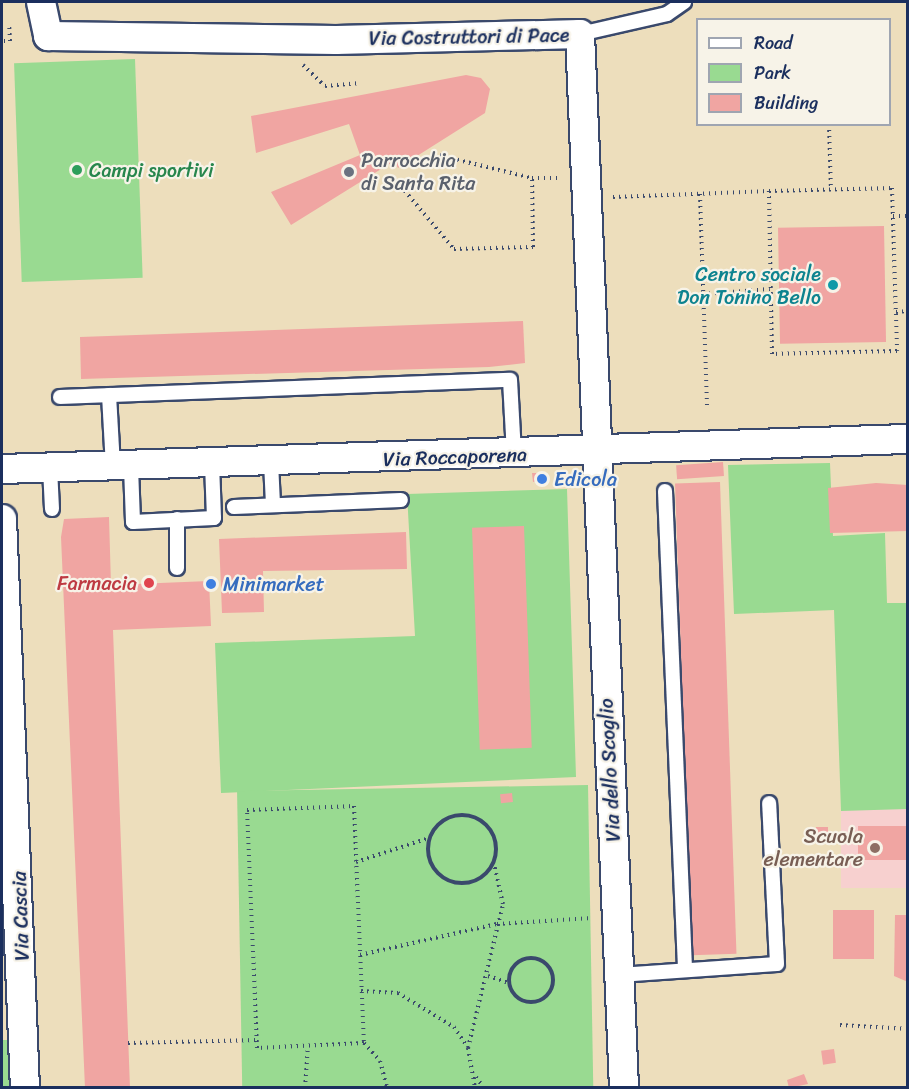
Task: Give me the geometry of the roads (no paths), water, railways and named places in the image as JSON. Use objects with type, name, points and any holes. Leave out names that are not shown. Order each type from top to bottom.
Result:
[{"type":"street","name":"Via Costruttori di Pace","points":[[41,2],[48,36],[276,38],[580,34],[596,453]]},
{"type":"street","name":"Via Roccaporena","points":[[2,469],[514,456],[908,439]]},
{"type":"street","name":"Via dello Scoglio","points":[[596,453],[624,1088]]},
{"type":"street","name":"Via Cascia","points":[[2,519],[13,1040],[25,1088]]},
{"type":"lane","points":[[580,34],[666,14],[684,2]]},
{"type":"lane","points":[[60,397],[510,380],[514,456]]},
{"type":"lane","points":[[109,395],[133,522],[214,518],[212,464]]},
{"type":"lane","points":[[271,462],[273,505]]},
{"type":"lane","points":[[50,468],[52,509]]},
{"type":"lane","points":[[665,491],[685,970]]},
{"type":"lane","points":[[234,507],[402,500]]},
{"type":"lane","points":[[177,519],[177,568]]},
{"type":"lane","points":[[619,975],[777,964],[769,803]]},
{"type":"place","name":"Campi sportivi","points":[[77,170]]},
{"type":"place","name":"Parrocchia di Santa Rita","points":[[349,172]]},
{"type":"place","name":"Centro sociale Don Tonino Bello","points":[[833,285]]},
{"type":"place","name":"Edicola","points":[[542,479]]},
{"type":"place","name":"Farmacia","points":[[149,583]]},
{"type":"place","name":"Minimarket","points":[[211,584]]},
{"type":"place","name":"Scuola elementare","points":[[875,848]]}]
